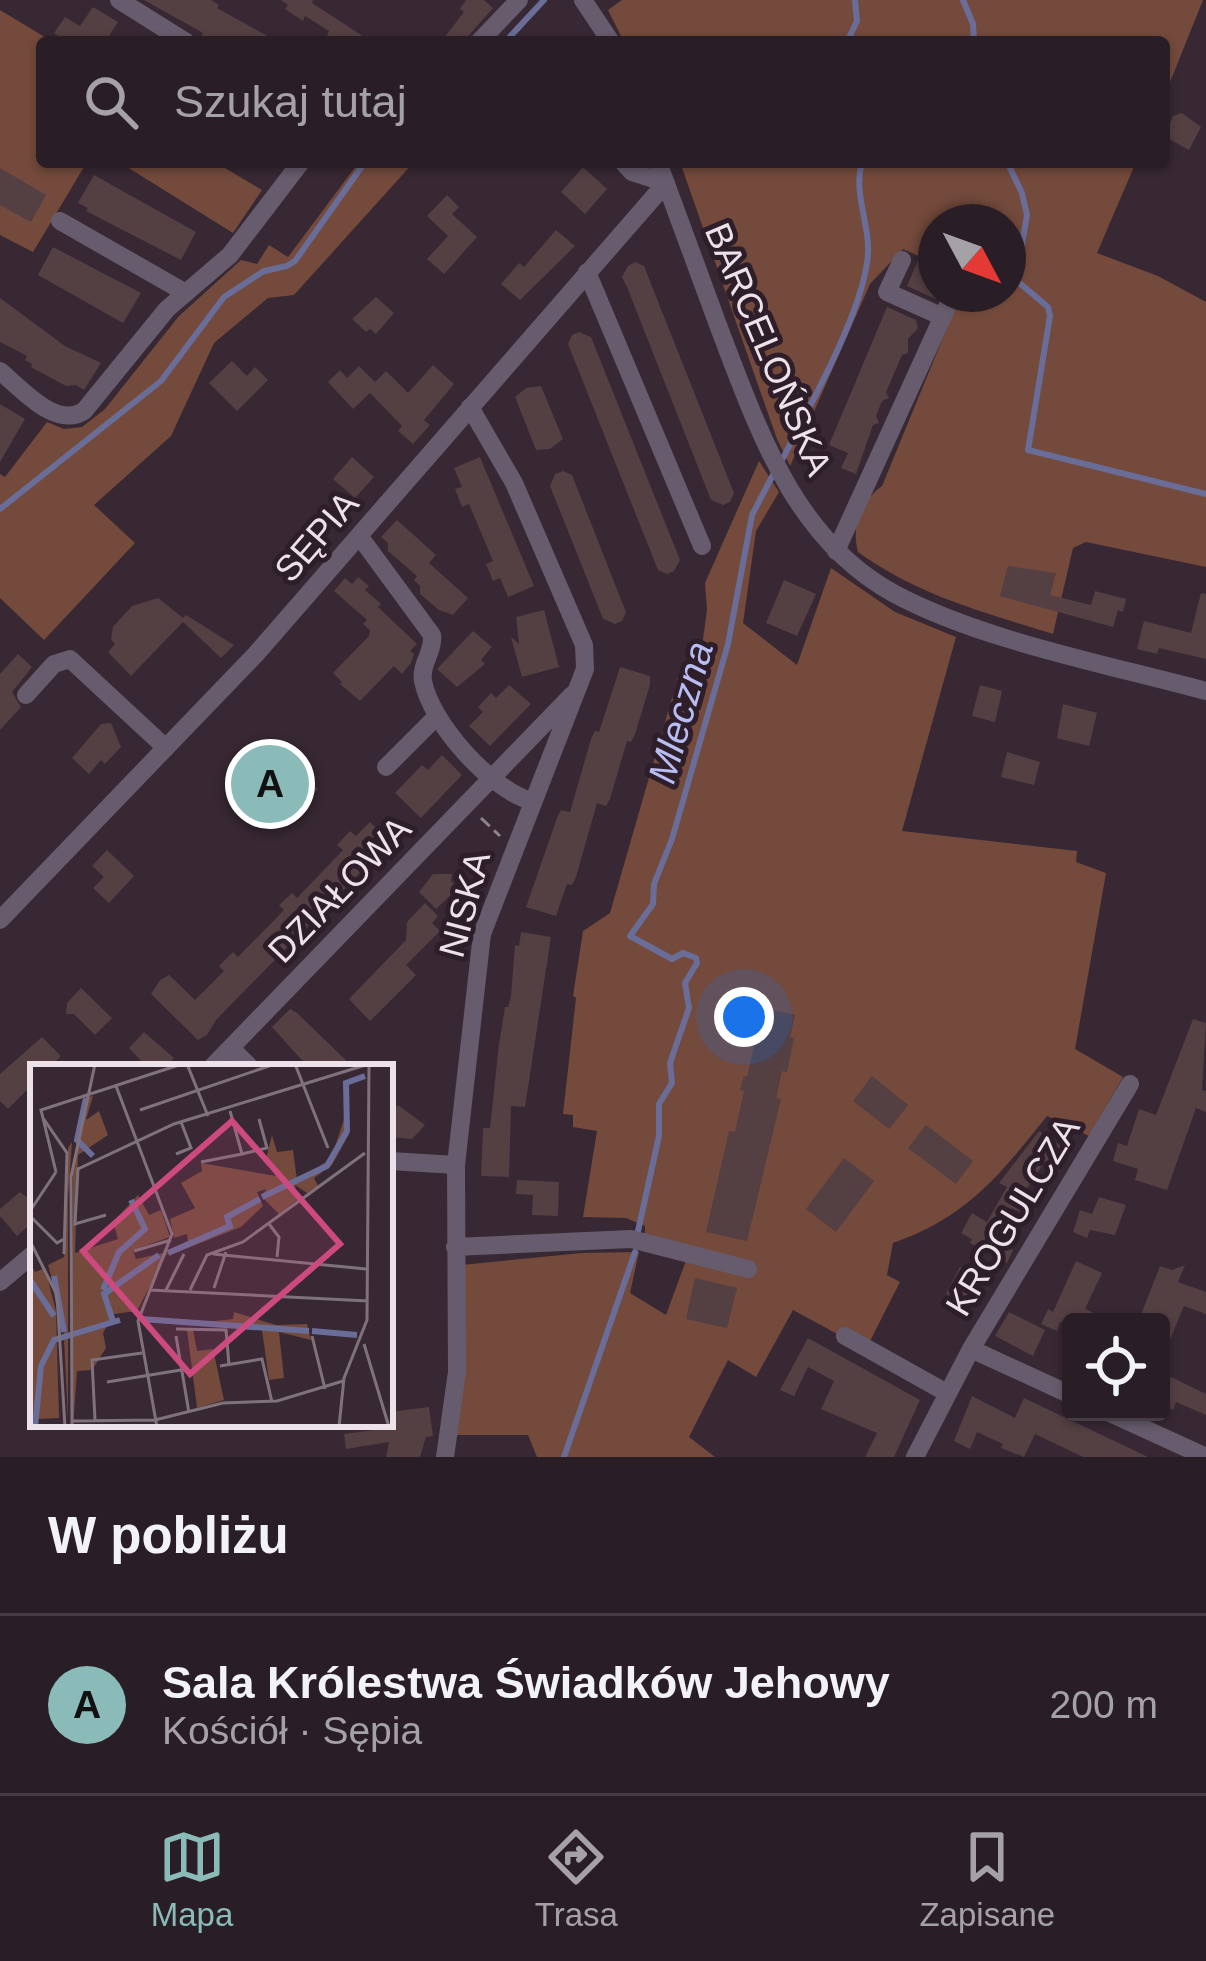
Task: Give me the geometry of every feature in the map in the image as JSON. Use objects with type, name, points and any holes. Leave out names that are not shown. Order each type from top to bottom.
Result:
[{"type":"street","points":[[119,0],[176,36]]},
{"type":"street","points":[[485,36],[519,0]]},
{"type":"street","points":[[583,0],[606,36]]},
{"type":"street","points":[[0,371],[51,412],[74,417],[167,309],[230,254],[296,168]]},
{"type":"street","points":[[628,168],[666,183]]},
{"type":"street","name":"BARCELOŃSKA","points":[[660,168],[766,448],[785,483],[836,551],[896,594],[974,627],[1206,691]]},
{"type":"street","name":"SĘPIA","points":[[0,920],[360,537],[666,183]]},
{"type":"street","points":[[60,221],[186,293]]},
{"type":"street","points":[[902,260],[887,292],[943,317]]},
{"type":"street","points":[[587,272],[702,546]]},
{"type":"street","name":"BARCELOŃSKA","points":[[836,551],[945,312]]},
{"type":"street","name":"NISKA","points":[[445,1457],[457,1372],[456,1165],[482,934],[585,669],[584,645],[514,483],[470,407]]},
{"type":"street","points":[[360,537],[432,635],[434,643],[422,676],[436,717],[493,777],[531,801]]},
{"type":"street","points":[[26,694],[54,664],[67,658],[166,748]]},
{"type":"street","name":"DZIAŁOWA","points":[[215,1064],[579,687]]},
{"type":"street","points":[[386,767],[436,717]]},
{"type":"street","points":[[231,1048],[247,1064]]},
{"type":"street","name":"KROGULCZA","points":[[1062,1391],[970,1349],[1130,1084]]},
{"type":"street","points":[[393,1161],[456,1165]]},
{"type":"street","points":[[455,1247],[631,1239],[748,1269]]},
{"type":"street","points":[[0,1282],[30,1257]]},
{"type":"street","points":[[845,1336],[946,1394]]},
{"type":"street","points":[[915,1457],[970,1349]]},
{"type":"street","points":[[1128,1421],[1206,1457]]},
{"type":"shaded area","points":[[622,0],[1203,0],[1170,82],[1170,36],[621,36],[608,10]]},
{"type":"shaded area","points":[[0,10],[43,36],[36,36],[36,168],[83,168],[33,252],[0,235]]},
{"type":"shaded area","points":[[129,168],[225,168],[262,190],[233,233]]},
{"type":"shaded area","points":[[355,168],[409,168],[294,295],[268,298],[214,343],[171,436],[94,505],[135,543],[44,640],[0,598],[0,474],[5,477],[47,422],[64,429],[82,427],[105,409],[179,316],[241,260],[257,264],[269,245],[288,257]]},
{"type":"shaded area","points":[[682,168],[1133,168],[1097,253],[1158,276],[1206,302],[1206,567],[1086,542],[1073,548],[1053,634],[927,591],[858,552],[860,515],[882,486],[954,312],[1026,312],[1026,204],[918,204],[918,256],[903,249],[870,284],[790,466]]},
{"type":"shaded area","points":[[759,461],[779,492],[756,531],[743,623],[797,665],[831,568],[895,612],[956,637],[902,831],[1077,851],[1076,862],[1106,873],[1075,1049],[1123,1077],[1089,1136],[1047,1116],[1013,1158],[962,1207],[893,1243],[887,1275],[900,1282],[869,1343],[841,1336],[793,1310],[756,1377],[728,1360],[689,1437],[715,1457],[537,1457],[528,1435],[454,1435],[461,1265],[639,1252],[630,1293],[666,1315],[691,1247],[645,1236],[645,1226],[626,1218],[583,1217],[597,1131],[573,1127],[573,1115],[563,1114],[573,996],[583,931],[610,913],[678,677],[701,654],[705,583]]},
{"type":"building","points":[[144,0],[211,0],[267,36],[203,33]]},
{"type":"building","points":[[281,0],[313,0],[363,36],[327,36],[329,31],[305,16],[303,21],[285,9],[288,5]]},
{"type":"building","points":[[466,0],[484,0],[493,8],[468,36],[446,36],[464,12],[460,9]]},
{"type":"building","points":[[93,7],[118,22],[109,36],[54,33],[65,17],[80,26]]},
{"type":"building","points":[[1182,113],[1201,127],[1189,150],[1170,139],[1173,116]]},
{"type":"building","points":[[0,168],[46,195],[31,222],[0,205]]},
{"type":"building","points":[[582,168],[607,189],[585,214],[561,192]]},
{"type":"building","points":[[94,175],[196,232],[181,260],[86,211],[78,203]]},
{"type":"building","points":[[447,195],[459,207],[452,214],[477,237],[444,274],[427,259],[448,236],[427,216]]},
{"type":"building","points":[[556,230],[575,246],[520,300],[501,284],[519,263],[524,267]]},
{"type":"building","points":[[53,247],[141,293],[123,323],[38,275]]},
{"type":"building","points":[[918,260],[918,291],[907,286]]},
{"type":"building","points":[[635,262],[644,266],[734,493],[723,505],[711,500],[622,277]]},
{"type":"building","points":[[376,297],[394,313],[376,334],[370,329],[366,332],[352,319]]},
{"type":"building","points":[[0,298],[65,346],[101,363],[84,390],[31,367],[27,356],[0,342]]},
{"type":"building","points":[[887,307],[916,320],[918,328],[908,339],[908,353],[902,355],[886,392],[889,398],[882,401],[876,416],[879,423],[873,425],[856,474],[841,468],[848,453],[829,445]]},
{"type":"building","points":[[579,332],[591,337],[680,560],[667,574],[658,570],[568,344]]},
{"type":"building","points":[[232,361],[247,376],[255,367],[268,380],[237,411],[209,383]]},
{"type":"building","points":[[433,365],[454,384],[424,420],[430,425],[413,444],[370,393],[353,409],[328,382],[340,370],[347,378],[359,366],[375,382],[386,371],[408,393]]},
{"type":"building","points":[[541,386],[563,439],[550,449],[536,450],[515,397],[526,388]]},
{"type":"building","points":[[0,404],[25,419],[0,462]]},
{"type":"building","points":[[352,457],[374,477],[355,498],[333,479]]},
{"type":"building","points":[[480,457],[534,586],[508,597],[500,578],[493,581],[486,564],[493,561],[469,504],[462,507],[455,489],[462,487],[454,468]]},
{"type":"building","points":[[555,474],[572,475],[626,612],[615,624],[603,619],[550,486]]},
{"type":"building","points":[[397,520],[436,555],[429,563],[468,598],[453,615],[420,594],[414,580],[417,576],[388,551],[381,537]]},
{"type":"building","points":[[1008,566],[1056,573],[1050,595],[1091,605],[1095,591],[1126,599],[1123,612],[1118,610],[1113,627],[1000,596]]},
{"type":"building","points":[[358,577],[381,604],[378,607],[417,644],[402,674],[394,666],[360,701],[333,673],[369,636],[363,624],[367,620],[334,591],[345,578],[352,584]]},
{"type":"building","points":[[784,580],[816,594],[797,636],[766,623]]},
{"type":"building","points":[[1201,593],[1206,594],[1206,659],[1159,648],[1157,654],[1137,649],[1144,621],[1191,633]]},
{"type":"building","points":[[158,598],[183,618],[186,615],[234,645],[221,658],[183,622],[131,676],[108,652],[115,644],[113,627],[132,606]]},
{"type":"building","points":[[544,610],[559,667],[522,677],[511,637],[519,644],[516,617]]},
{"type":"building","points":[[473,631],[492,647],[481,660],[485,664],[457,687],[437,669]]},
{"type":"building","points":[[18,654],[32,667],[12,692],[21,707],[0,730],[0,674]]},
{"type":"building","points":[[620,667],[650,676],[650,685],[610,799],[606,806],[597,803],[576,877],[572,885],[567,884],[556,916],[526,907],[557,818],[561,810],[570,812],[591,739],[599,732]]},
{"type":"building","points":[[509,685],[531,704],[490,746],[469,726],[483,712],[478,707],[491,693],[496,698]]},
{"type":"building","points":[[980,685],[1002,691],[995,722],[972,716]]},
{"type":"building","points":[[1063,704],[1097,713],[1089,746],[1057,738]]},
{"type":"building","points":[[111,723],[121,747],[89,774],[72,758],[101,724]]},
{"type":"building","points":[[266,738],[318,789],[278,829],[227,779]]},
{"type":"building","points":[[1007,752],[1040,762],[1034,785],[1001,777]]},
{"type":"building","points":[[442,755],[462,775],[421,818],[395,793],[422,765],[428,770]]},
{"type":"building","points":[[370,822],[390,842],[216,1020],[207,1035],[198,1040],[151,994],[169,975],[195,1000],[224,971],[219,966],[233,952],[238,957],[284,910],[279,905],[292,893],[297,898],[343,850],[337,845],[350,831],[356,836]]},
{"type":"building","points":[[107,850],[134,876],[109,903],[93,888],[104,877],[92,866]]},
{"type":"building","points":[[433,874],[452,874],[451,881],[458,888],[436,909],[419,892]]},
{"type":"building","points":[[425,903],[438,916],[432,923],[440,931],[406,965],[416,975],[370,1021],[349,999],[406,940],[407,922]]},
{"type":"building","points":[[521,932],[551,937],[525,1107],[511,1106],[509,1177],[481,1176],[483,1128],[490,1128],[499,1044]]},
{"type":"building","points":[[81,988],[112,1018],[95,1035],[74,1014],[66,1014],[67,1003]]},
{"type":"building","points":[[763,1008],[795,1015],[790,1037],[794,1038],[787,1072],[782,1071],[776,1098],[781,1099],[747,1241],[706,1232]]},
{"type":"building","points":[[290,1009],[350,1064],[305,1064],[272,1027]]},
{"type":"building","points":[[1193,1019],[1206,1023],[1202,1090],[1206,1091],[1206,1112],[1196,1108],[1167,1190],[1135,1180],[1138,1169],[1113,1161],[1118,1143],[1127,1146],[1139,1109],[1156,1115]]},
{"type":"building","points":[[144,1032],[174,1058],[169,1064],[144,1064],[129,1048]]},
{"type":"building","points":[[42,1037],[61,1056],[53,1064],[30,1064],[30,1087],[8,1109],[0,1101],[0,1074]]},
{"type":"building","points":[[872,1076],[908,1105],[889,1129],[853,1101]]},
{"type":"building","points":[[398,1105],[425,1125],[412,1139],[393,1137],[393,1110]]},
{"type":"building","points":[[926,1125],[973,1161],[956,1184],[908,1148]]},
{"type":"building","points":[[1039,1131],[1071,1153],[1058,1172],[1044,1163],[1023,1194],[1032,1199],[1023,1213],[1011,1208],[1002,1229],[1014,1234],[1007,1246],[1013,1250],[1007,1263],[961,1233],[972,1213],[987,1222],[1007,1187],[999,1183]]},
{"type":"building","points":[[844,1158],[874,1181],[836,1232],[806,1209]]},
{"type":"building","points":[[517,1180],[559,1182],[558,1216],[532,1215],[533,1195],[516,1194]]},
{"type":"building","points":[[20,1192],[30,1200],[30,1225],[17,1236],[0,1216],[0,1209]]},
{"type":"building","points":[[1099,1197],[1126,1205],[1115,1235],[1090,1230],[1087,1238],[1073,1232],[1080,1210],[1092,1214]]},
{"type":"building","points":[[1076,1261],[1102,1273],[1085,1309],[1094,1313],[1062,1313],[1057,1331],[1041,1324],[1048,1309],[1053,1312]]},
{"type":"building","points":[[1185,1265],[1178,1282],[1206,1292],[1206,1314],[1184,1306],[1170,1339],[1170,1313],[1142,1313],[1160,1266],[1172,1270]]},
{"type":"building","points":[[960,1267],[981,1278],[968,1305],[946,1294]]},
{"type":"building","points":[[695,1278],[737,1288],[727,1328],[686,1319]]},
{"type":"building","points":[[1009,1312],[1045,1330],[1033,1356],[995,1336]]},
{"type":"building","points":[[808,1338],[920,1400],[894,1457],[865,1457],[877,1433],[821,1409],[834,1381],[808,1367],[794,1396],[780,1390]]},
{"type":"building","points":[[1170,1379],[1206,1394],[1206,1415],[1176,1402],[1170,1408]]},
{"type":"building","points":[[972,1396],[1015,1418],[1024,1398],[1062,1416],[1062,1421],[1072,1421],[1148,1457],[1083,1457],[1035,1434],[1024,1457],[977,1432],[970,1449],[954,1441]]},
{"type":"building","points":[[429,1407],[433,1436],[426,1437],[420,1457],[386,1457],[389,1442],[346,1449],[344,1434],[393,1427],[393,1412]]},
{"type":"waterway","points":[[511,36],[544,0]]},
{"type":"waterway","name":"Mleczna","points":[[850,36],[857,21],[855,0]]},
{"type":"waterway","points":[[963,0],[974,36]]},
{"type":"waterway","points":[[0,509],[161,381],[224,297],[264,271],[295,261],[361,168]]},
{"type":"waterway","name":"Mleczna","points":[[782,460],[832,363],[862,285],[868,250],[859,187],[861,168]]},
{"type":"waterway","points":[[1010,168],[1027,215],[1016,280],[1048,307],[1050,316],[1028,450],[1206,494]]},
{"type":"waterway","name":"Mleczna","points":[[638,1231],[659,1136],[659,1104],[672,1083],[670,1063],[689,1008],[685,983],[697,963],[683,953],[672,959],[630,936],[653,904],[654,884],[672,839],[728,644],[752,515],[775,471]]},
{"type":"waterway","name":"Mleczna","points":[[564,1457],[635,1252]]},
{"type":"place","name":"Sala Królestwa Świadków Jehowy","points":[[270,784]]}]
